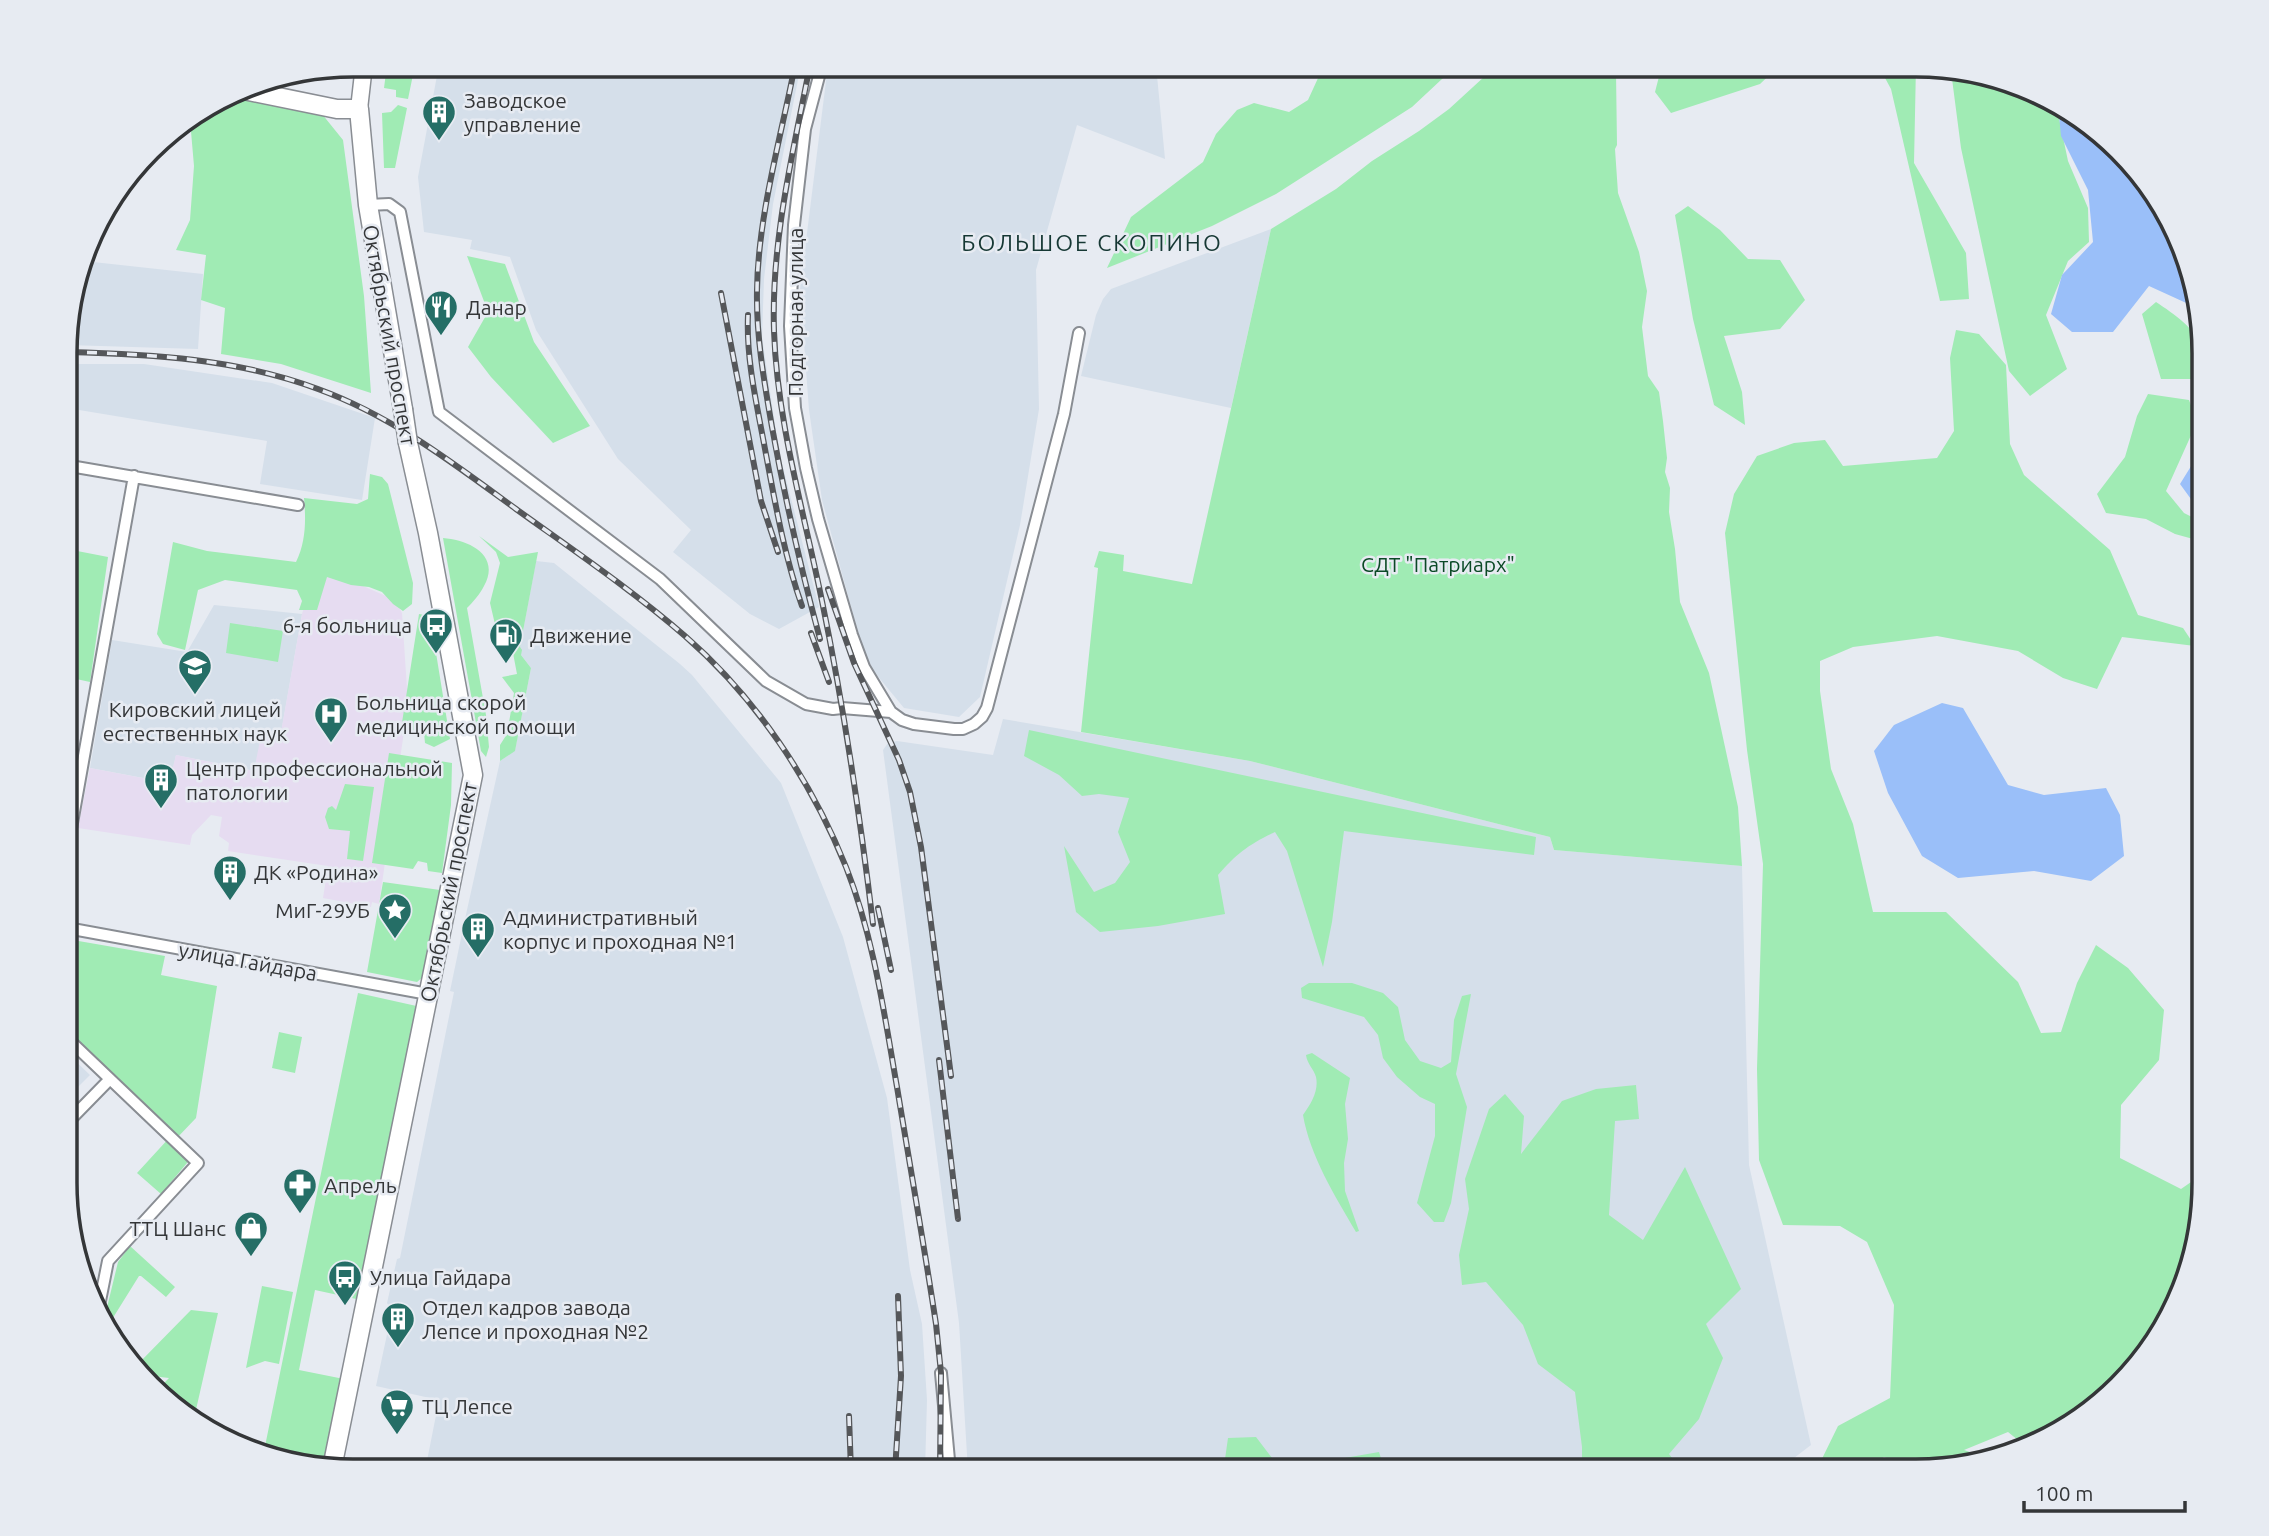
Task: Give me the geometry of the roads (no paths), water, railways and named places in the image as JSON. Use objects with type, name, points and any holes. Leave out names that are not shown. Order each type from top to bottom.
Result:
[{"type":"main road","name":"Октябрьский проспект","points":[[334,1458],[472,775],[428,533],[408,443],[368,205],[359,109],[363,77]]},
{"type":"main road","points":[[261,93],[337,109],[359,109]]},
{"type":"street","name":"Подгорная улица","points":[[818,77],[805,129],[794,225],[790,326],[794,408],[818,519],[852,635],[868,674],[891,712]]},
{"type":"street","points":[[368,205],[389,204],[400,212],[439,412],[660,579],[766,681],[806,704],[833,709],[891,712],[914,724],[963,729],[974,724],[987,708],[1064,414],[1079,333]]},
{"type":"street","points":[[77,467],[298,505]]},
{"type":"street","points":[[77,795],[134,476]]},
{"type":"street","name":"улица Гайдара","points":[[77,930],[428,994]]},
{"type":"street","points":[[77,1048],[198,1163],[108,1261],[101,1295]]},
{"type":"street","points":[[77,1113],[110,1079]]},
{"type":"street","points":[[941,1373],[949,1459]]},
{"type":"water","points":[[2059,117],[2098,146],[2135,185],[2155,215],[2171,248],[2188,304],[2149,286],[2113,332],[2072,332],[2051,314],[2062,275],[2093,242],[2088,190],[2061,136]]},
{"type":"water","points":[[2192,465],[2192,500],[2180,484]]},
{"type":"water","points":[[1942,703],[1963,708],[2008,785],[2044,795],[2106,788],[2120,815],[2124,856],[2091,881],[2034,871],[1958,878],[1922,856],[1888,793],[1874,751],[1894,725]]},
{"type":"railway","points":[[792,77],[761,234],[757,307],[761,358],[777,454],[820,639]]},
{"type":"railway","points":[[808,77],[790,164],[776,264],[776,365],[792,467],[837,681],[873,924]]},
{"type":"railway","points":[[721,293],[761,501],[778,552]]},
{"type":"railway","points":[[748,315],[750,366],[756,399],[780,528],[802,606]]},
{"type":"railway","points":[[77,352],[194,360],[257,371],[318,389],[371,413],[445,458],[644,603],[711,660],[758,713],[798,772],[832,835],[856,894],[871,948],[936,1324],[941,1373],[940,1459]]},
{"type":"railway","points":[[828,589],[854,663],[899,760],[910,792],[921,847],[951,1076]]},
{"type":"railway","points":[[811,633],[829,682]]},
{"type":"railway","points":[[878,908],[891,970]]},
{"type":"railway","points":[[939,1060],[958,1219]]},
{"type":"railway","points":[[896,1459],[901,1376],[898,1296]]},
{"type":"railway","points":[[849,1416],[851,1459]]},
{"type":"place","name":"Заводское управление","points":[[439,142]]},
{"type":"place","name":"Данар","points":[[441,337]]},
{"type":"place","name":"6-я больница","points":[[436,655]]},
{"type":"place","name":"Движение","points":[[506,665]]},
{"type":"place","name":"Кировский лицей естественных наук","points":[[195,696]]},
{"type":"place","name":"Больница скорой медицинской помощи","points":[[331,744]]},
{"type":"place","name":"Центр профессиональной патологии","points":[[161,810]]},
{"type":"place","name":"ДК «Родина»","points":[[230,902]]},
{"type":"place","name":"МиГ-29УБ","points":[[395,940]]},
{"type":"place","name":"Административный корпус и проходная №1","points":[[478,959]]},
{"type":"place","name":"Апрель","points":[[300,1215]]},
{"type":"place","name":"ТТЦ Шанс","points":[[251,1258]]},
{"type":"place","name":"Улица Гайдара","points":[[345,1307]]},
{"type":"place","name":"Отдел кадров завода Лепсе и проходная №2","points":[[398,1349]]},
{"type":"place","name":"ТЦ Лепсе","points":[[397,1436]]},
{"type":"district","name":"БОЛЬШОЕ СКОПИНО","points":[[1092,242]]},
{"type":"park label","name":"СДТ \"Патриарх\"","points":[[1438,564]]}]
